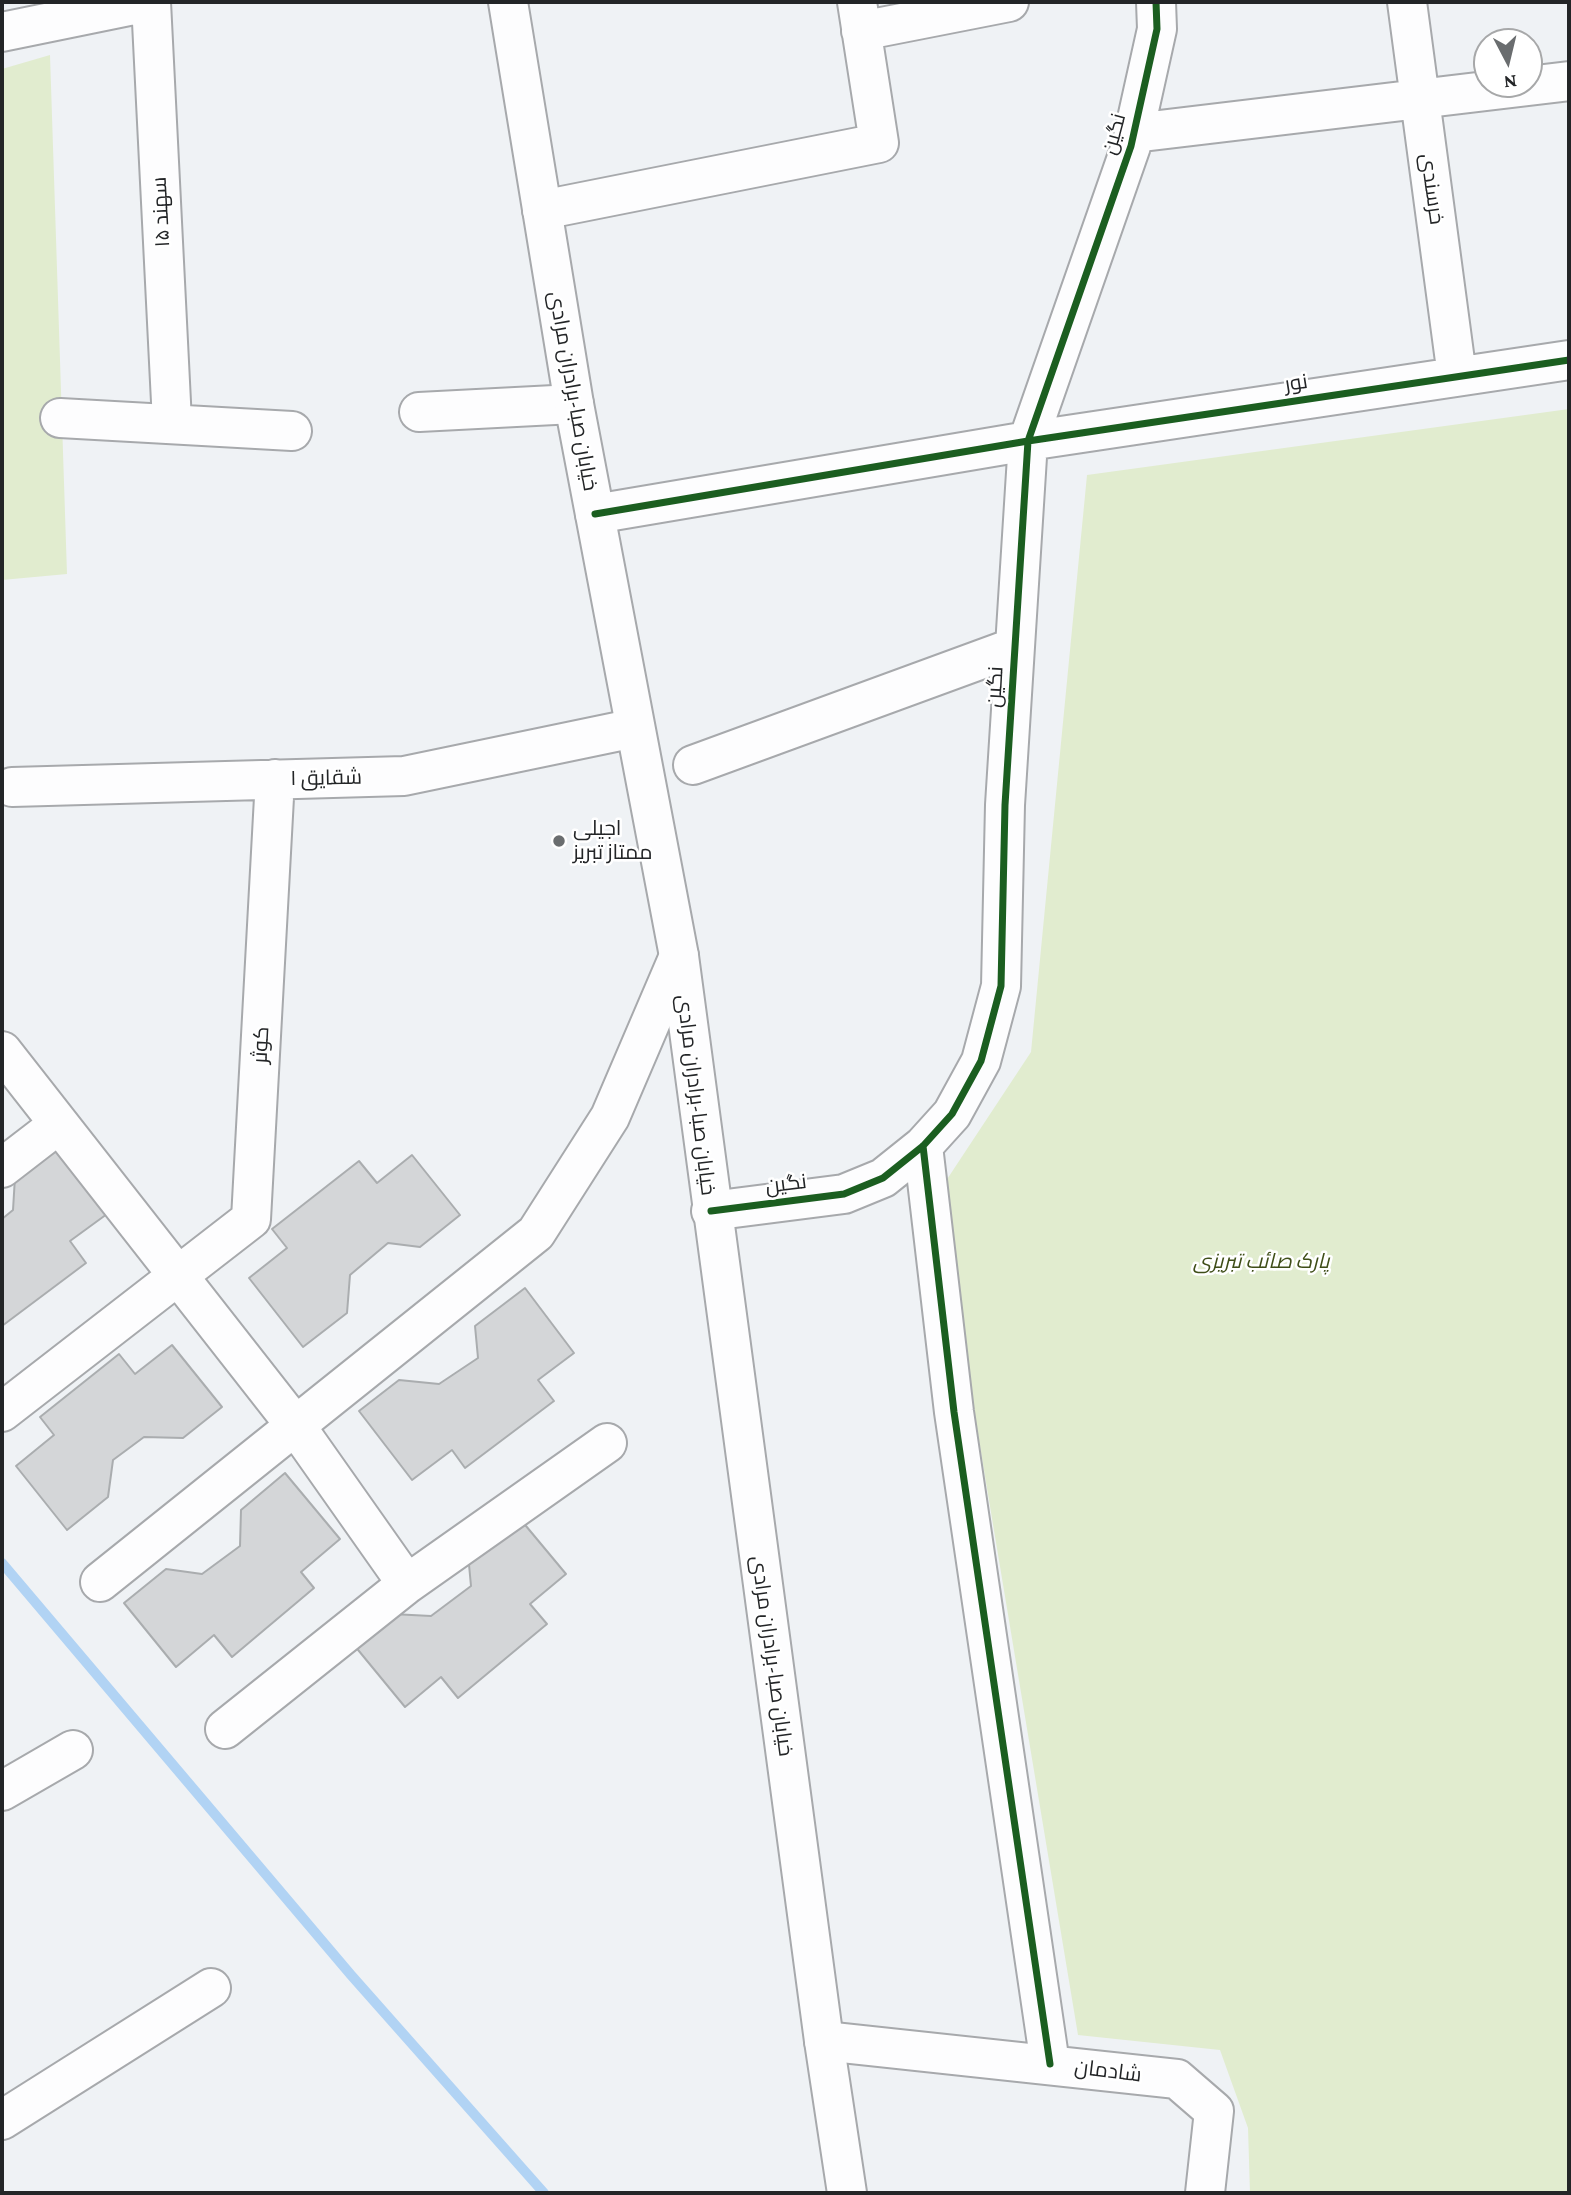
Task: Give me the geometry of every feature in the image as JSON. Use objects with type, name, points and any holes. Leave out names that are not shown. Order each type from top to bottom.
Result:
[{"type":"street","points":[[2,32],[150,2]]},
{"type":"street","name":"سهند ۱۵","points":[[150,2],[172,422]]},
{"type":"street","name":"خیابان صبا-برادران مرادی","points":[[508,2],[574,404],[679,956],[824,2041],[847,2193]]},
{"type":"street","points":[[542,210],[879,143],[859,17],[1009,2]]},
{"type":"street","name":"نگین","points":[[712,1211],[844,1194],[883,1178],[923,1146],[951,1114],[981,1061],[1001,986],[1005,805],[1028,441],[1134,133],[1157,29],[1156,2]]},
{"type":"street","name":"خرسندی","points":[[1407,2],[1457,376]]},
{"type":"street","points":[[1134,133],[1569,81]]},
{"type":"street","name":"نور","points":[[595,514],[1028,441],[1569,360]]},
{"type":"street","points":[[419,412],[574,404]]},
{"type":"street","points":[[60,418],[172,422],[292,431]]},
{"type":"street","points":[[693,765],[1015,647]]},
{"type":"street","name":"شقایق ۱","points":[[12,787],[404,776],[635,728]]},
{"type":"street","name":"کوثر","points":[[177,1274],[251,1219],[275,779]]},
{"type":"street","points":[[100,1582],[536,1233],[610,1117],[679,956]]},
{"type":"street","points":[[2,1051],[295,1425],[407,1584]]},
{"type":"street","points":[[2,1168],[59,1124]]},
{"type":"street","points":[[923,1146],[954,1412],[1050,2064]]},
{"type":"street","points":[[2,1412],[177,1274]]},
{"type":"street","points":[[225,1729],[407,1584],[607,1443]]},
{"type":"street","points":[[2,1791],[73,1750]]},
{"type":"street","points":[[2,2120],[211,1989]]},
{"type":"street","name":"شادمان","points":[[824,2041],[1177,2079],[1214,2110],[1205,2193]]},
{"type":"green space","points":[[50,55],[67,574],[2,580],[2,69]]},
{"type":"green space","name":"پارک صائب تبریزی","points":[[1569,409],[1569,2193],[1250,2193],[1248,2128],[1220,2050],[1078,2035],[951,1272],[934,1199],[1031,1052],[1087,475]]},
{"type":"building","points":[[56,1146],[107,1214],[70,1241],[86,1263],[2,1326],[2,1219],[13,1210],[15,1177]]},
{"type":"building","points":[[412,1155],[460,1215],[420,1247],[388,1243],[350,1275],[347,1313],[303,1347],[249,1278],[287,1248],[272,1229],[359,1161],[377,1183]]},
{"type":"building","points":[[525,1288],[574,1353],[538,1380],[554,1401],[465,1468],[452,1450],[412,1480],[359,1411],[399,1380],[439,1384],[478,1358],[475,1326]]},
{"type":"building","points":[[172,1345],[222,1407],[183,1438],[144,1437],[113,1460],[108,1497],[67,1530],[16,1466],[54,1435],[40,1417],[119,1354],[135,1374]]},
{"type":"building","points":[[285,1473],[340,1539],[301,1572],[314,1588],[232,1657],[214,1635],[176,1667],[124,1603],[166,1569],[202,1574],[240,1546],[241,1510]]},
{"type":"building","points":[[516,1514],[566,1574],[530,1604],[547,1624],[458,1698],[441,1677],[405,1707],[354,1645],[392,1614],[431,1616],[471,1586],[468,1554]]},
{"type":"waterway","points":[[2,1563],[351,1975],[544,2193]]},
{"type":"cycle path","points":[[711,1211],[844,1194],[883,1178],[923,1146],[952,1114],[981,1061],[1001,986],[1005,805],[1028,441],[1131,146],[1157,29],[1156,2]]},
{"type":"cycle path","points":[[595,514],[1028,441],[1569,360]]},
{"type":"cycle path","points":[[923,1146],[954,1412],[1050,2064]]},
{"type":"place","name":"اجیلی ممتاز تبریز","points":[[559,841]]}]
